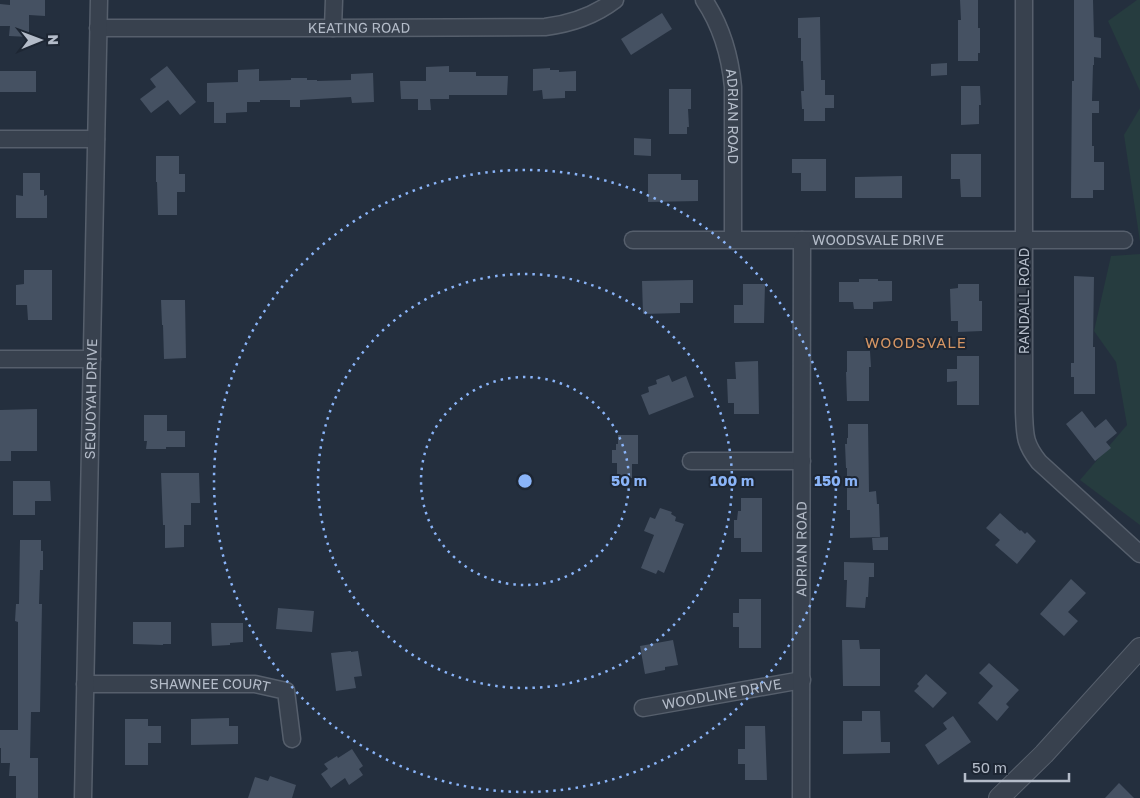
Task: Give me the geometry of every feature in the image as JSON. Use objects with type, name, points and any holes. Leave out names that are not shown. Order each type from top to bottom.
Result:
[{"type":"street","name":"SEQUOYAH DRIVE","points":[[83,798],[99,0]]},
{"type":"street","points":[[334,0],[334,28]]},
{"type":"street","name":"KEATING ROAD","points":[[98,28],[545,27],[560,25],[588,16],[614,0]]},
{"type":"street","name":"ADRIAN ROAD","points":[[704,0],[725,42],[732,72],[733,240]]},
{"type":"street","name":"RANDALL ROAD","points":[[1024,0],[1024,412],[1026,442],[1039,462],[1140,554]]},
{"type":"street","points":[[0,139],[96,139]]},
{"type":"street","name":"WOODSVALE DRIVE","points":[[633,240],[1124,240]]},
{"type":"street","name":"ADRIAN ROAD","points":[[801,798],[802,240]]},
{"type":"street","points":[[0,359],[92,359]]},
{"type":"street","points":[[691,461],[802,461]]},
{"type":"street","points":[[999,798],[1044,754],[1140,648]]},
{"type":"street","name":"WOODLINE DRIVE","points":[[643,708],[802,680]]},
{"type":"street","name":"SHAWNEE COURT","points":[[85,684],[255,684],[286,691],[292,739]]},
{"type":"green space","points":[[1137,0],[1140,0],[1140,91],[1108,21]]},
{"type":"green space","points":[[1140,108],[1140,242],[1124,135]]},
{"type":"green space","points":[[1140,254],[1140,525],[1080,480],[1127,425],[1116,362],[1094,331],[1111,256]]},
{"type":"building","points":[[10,0],[45,0],[45,16],[29,15],[29,37],[9,36],[10,26],[0,26],[0,4],[10,5]]},
{"type":"building","points":[[960,0],[978,0],[980,53],[978,53],[978,61],[958,61],[958,20],[961,20]]},
{"type":"building","points":[[1074,0],[1093,0],[1094,37],[1101,38],[1101,58],[1094,57],[1093,65],[1092,101],[1099,101],[1099,113],[1092,113],[1092,146],[1094,146],[1094,162],[1104,162],[1104,190],[1093,190],[1093,198],[1071,198]]},
{"type":"building","points":[[662,13],[672,29],[631,55],[621,39]]},
{"type":"building","points":[[820,17],[821,80],[825,80],[825,95],[834,95],[834,108],[825,108],[825,121],[804,121],[801,91],[804,91],[803,61],[801,61],[801,38],[798,38],[798,18]]},
{"type":"building","points":[[947,63],[947,75],[931,76],[931,64]]},
{"type":"building","points":[[167,66],[196,102],[180,115],[168,100],[151,113],[140,99],[156,87],[150,79]]},
{"type":"building","points":[[449,66],[449,72],[476,72],[476,76],[508,76],[507,95],[449,95],[449,99],[430,99],[431,110],[418,110],[418,99],[401,99],[400,81],[426,81],[426,67]]},
{"type":"building","points":[[550,68],[550,70],[559,70],[559,72],[576,71],[576,91],[565,91],[565,98],[543,99],[542,90],[533,91],[533,69]]},
{"type":"building","points":[[259,69],[259,81],[291,80],[291,78],[307,78],[307,80],[317,81],[351,80],[351,74],[373,73],[374,102],[352,103],[351,97],[300,100],[300,107],[290,107],[290,100],[260,100],[260,102],[247,102],[247,112],[226,113],[226,123],[214,123],[214,102],[207,102],[207,83],[238,82],[238,70]]},
{"type":"building","points":[[0,71],[36,71],[36,92],[0,92]]},
{"type":"building","points":[[961,86],[980,86],[979,124],[961,125]]},
{"type":"building","points":[[669,89],[691,89],[691,109],[688,109],[689,127],[687,127],[687,134],[669,134]]},
{"type":"building","points":[[634,138],[651,139],[651,156],[634,155]]},
{"type":"building","points":[[951,154],[981,154],[981,197],[961,197],[960,179],[951,179]]},
{"type":"building","points":[[156,156],[179,156],[179,174],[185,174],[185,192],[177,192],[177,215],[158,215]]},
{"type":"building","points":[[792,159],[826,159],[826,191],[801,191],[801,173],[792,173]]},
{"type":"building","points":[[23,173],[40,173],[40,190],[44,190],[44,196],[47,195],[47,218],[16,218],[16,195],[23,196]]},
{"type":"building","points":[[648,174],[681,174],[681,180],[698,180],[698,201],[648,202]]},
{"type":"building","points":[[902,176],[902,198],[855,198],[855,177]]},
{"type":"building","points":[[24,270],[52,270],[52,320],[28,320],[27,305],[16,305],[16,285],[24,284]]},
{"type":"building","points":[[1074,276],[1094,277],[1093,347],[1095,347],[1095,394],[1074,394],[1074,377],[1071,377],[1071,363],[1074,363]]},
{"type":"building","points":[[859,279],[892,281],[892,301],[873,302],[873,309],[854,309],[853,302],[839,302],[839,282],[859,282]]},
{"type":"building","points":[[693,280],[693,303],[680,303],[680,313],[643,314],[642,281]]},
{"type":"building","points":[[743,284],[765,284],[764,323],[734,323],[734,305],[743,305]]},
{"type":"building","points":[[958,284],[979,284],[979,301],[982,301],[982,331],[958,332],[958,321],[951,321],[950,289],[958,288]]},
{"type":"building","points":[[161,300],[185,300],[186,358],[164,359]]},
{"type":"building","points":[[847,351],[870,351],[869,401],[847,401]]},
{"type":"building","points":[[957,356],[979,356],[979,405],[957,405],[957,381],[947,382],[947,369],[957,369]]},
{"type":"building","points":[[758,361],[759,414],[734,414],[734,403],[728,403],[727,379],[736,379],[735,362]]},
{"type":"building","points":[[669,375],[672,382],[686,376],[694,397],[649,415],[641,395],[649,392],[648,387],[657,384],[656,380]]},
{"type":"building","points":[[37,409],[37,451],[11,451],[11,461],[0,461],[0,410]]},
{"type":"building","points":[[1082,411],[1095,428],[1106,419],[1117,433],[1106,442],[1111,448],[1095,461],[1066,424]]},
{"type":"building","points":[[144,415],[167,415],[167,431],[185,431],[185,447],[146,449],[147,441],[144,441]]},
{"type":"building","points":[[848,424],[868,424],[869,492],[876,491],[877,504],[879,504],[880,537],[850,538],[850,510],[847,510],[845,444],[847,444],[848,438]]},
{"type":"building","points":[[618,435],[638,435],[638,464],[632,464],[632,478],[617,477],[617,463],[612,463],[612,450],[616,450]]},
{"type":"building","points":[[161,473],[199,473],[200,503],[191,503],[191,525],[184,525],[184,547],[165,548]]},
{"type":"building","points":[[13,481],[50,481],[51,501],[35,501],[35,515],[13,515]]},
{"type":"building","points":[[741,498],[762,498],[762,552],[741,552],[741,538],[734,538],[734,520],[737,520],[738,511],[741,511]]},
{"type":"building","points":[[660,508],[672,512],[671,514],[676,517],[675,521],[684,524],[664,573],[658,570],[656,574],[641,568],[654,535],[644,531],[650,517],[655,519]]},
{"type":"building","points":[[1000,513],[1020,531],[1025,534],[1027,532],[1036,541],[1017,564],[995,545],[1000,540],[986,528]]},
{"type":"building","points":[[888,537],[888,550],[873,550],[872,538]]},
{"type":"building","points":[[20,540],[41,540],[41,551],[43,551],[43,570],[40,570],[39,604],[42,604],[40,712],[31,712],[30,758],[38,758],[38,798],[16,798],[16,776],[9,776],[10,763],[1,763],[0,730],[18,730],[18,622],[15,621],[16,604],[19,604]]},
{"type":"building","points":[[844,562],[874,563],[874,577],[869,577],[868,597],[866,597],[865,608],[846,607],[847,580],[844,580]]},
{"type":"building","points":[[1071,579],[1086,593],[1068,612],[1078,621],[1064,636],[1040,614]]},
{"type":"building","points":[[739,599],[761,599],[761,648],[739,648],[739,627],[733,627],[733,613],[739,613]]},
{"type":"building","points":[[278,608],[314,611],[312,632],[276,629]]},
{"type":"building","points":[[133,622],[171,622],[171,644],[133,644]]},
{"type":"building","points":[[211,623],[243,623],[243,642],[212,646]]},
{"type":"building","points":[[673,640],[678,665],[645,674],[640,646]]},
{"type":"building","points":[[842,640],[859,640],[860,649],[880,649],[880,686],[843,686]]},
{"type":"building","points":[[358,651],[362,676],[354,677],[356,688],[336,691],[331,653]]},
{"type":"building","points":[[989,663],[1019,690],[1006,704],[1009,707],[997,721],[978,703],[993,686],[979,673]]},
{"type":"building","points":[[926,674],[947,693],[933,708],[914,691],[919,686],[917,684]]},
{"type":"building","points":[[862,711],[880,711],[881,742],[890,742],[890,753],[843,754],[843,721],[862,721]]},
{"type":"building","points":[[953,716],[971,742],[938,765],[925,745],[947,729],[943,723]]},
{"type":"building","points":[[229,718],[229,726],[238,726],[238,744],[191,745],[191,719]]},
{"type":"building","points":[[125,719],[148,719],[148,726],[161,726],[161,743],[148,743],[148,765],[125,765]]},
{"type":"building","points":[[745,726],[765,726],[767,780],[745,780],[745,764],[738,764],[738,749],[745,749]]},
{"type":"building","points":[[352,749],[363,766],[359,769],[363,775],[349,785],[345,778],[331,788],[321,774],[328,769],[324,764]]},
{"type":"building","points":[[270,776],[296,785],[292,798],[248,798],[255,777],[268,781]]},
{"type":"building","points":[[1119,783],[1134,798],[1105,798]]},
{"type":"district","name":"WOODSVALE","points":[[916,343]]}]
